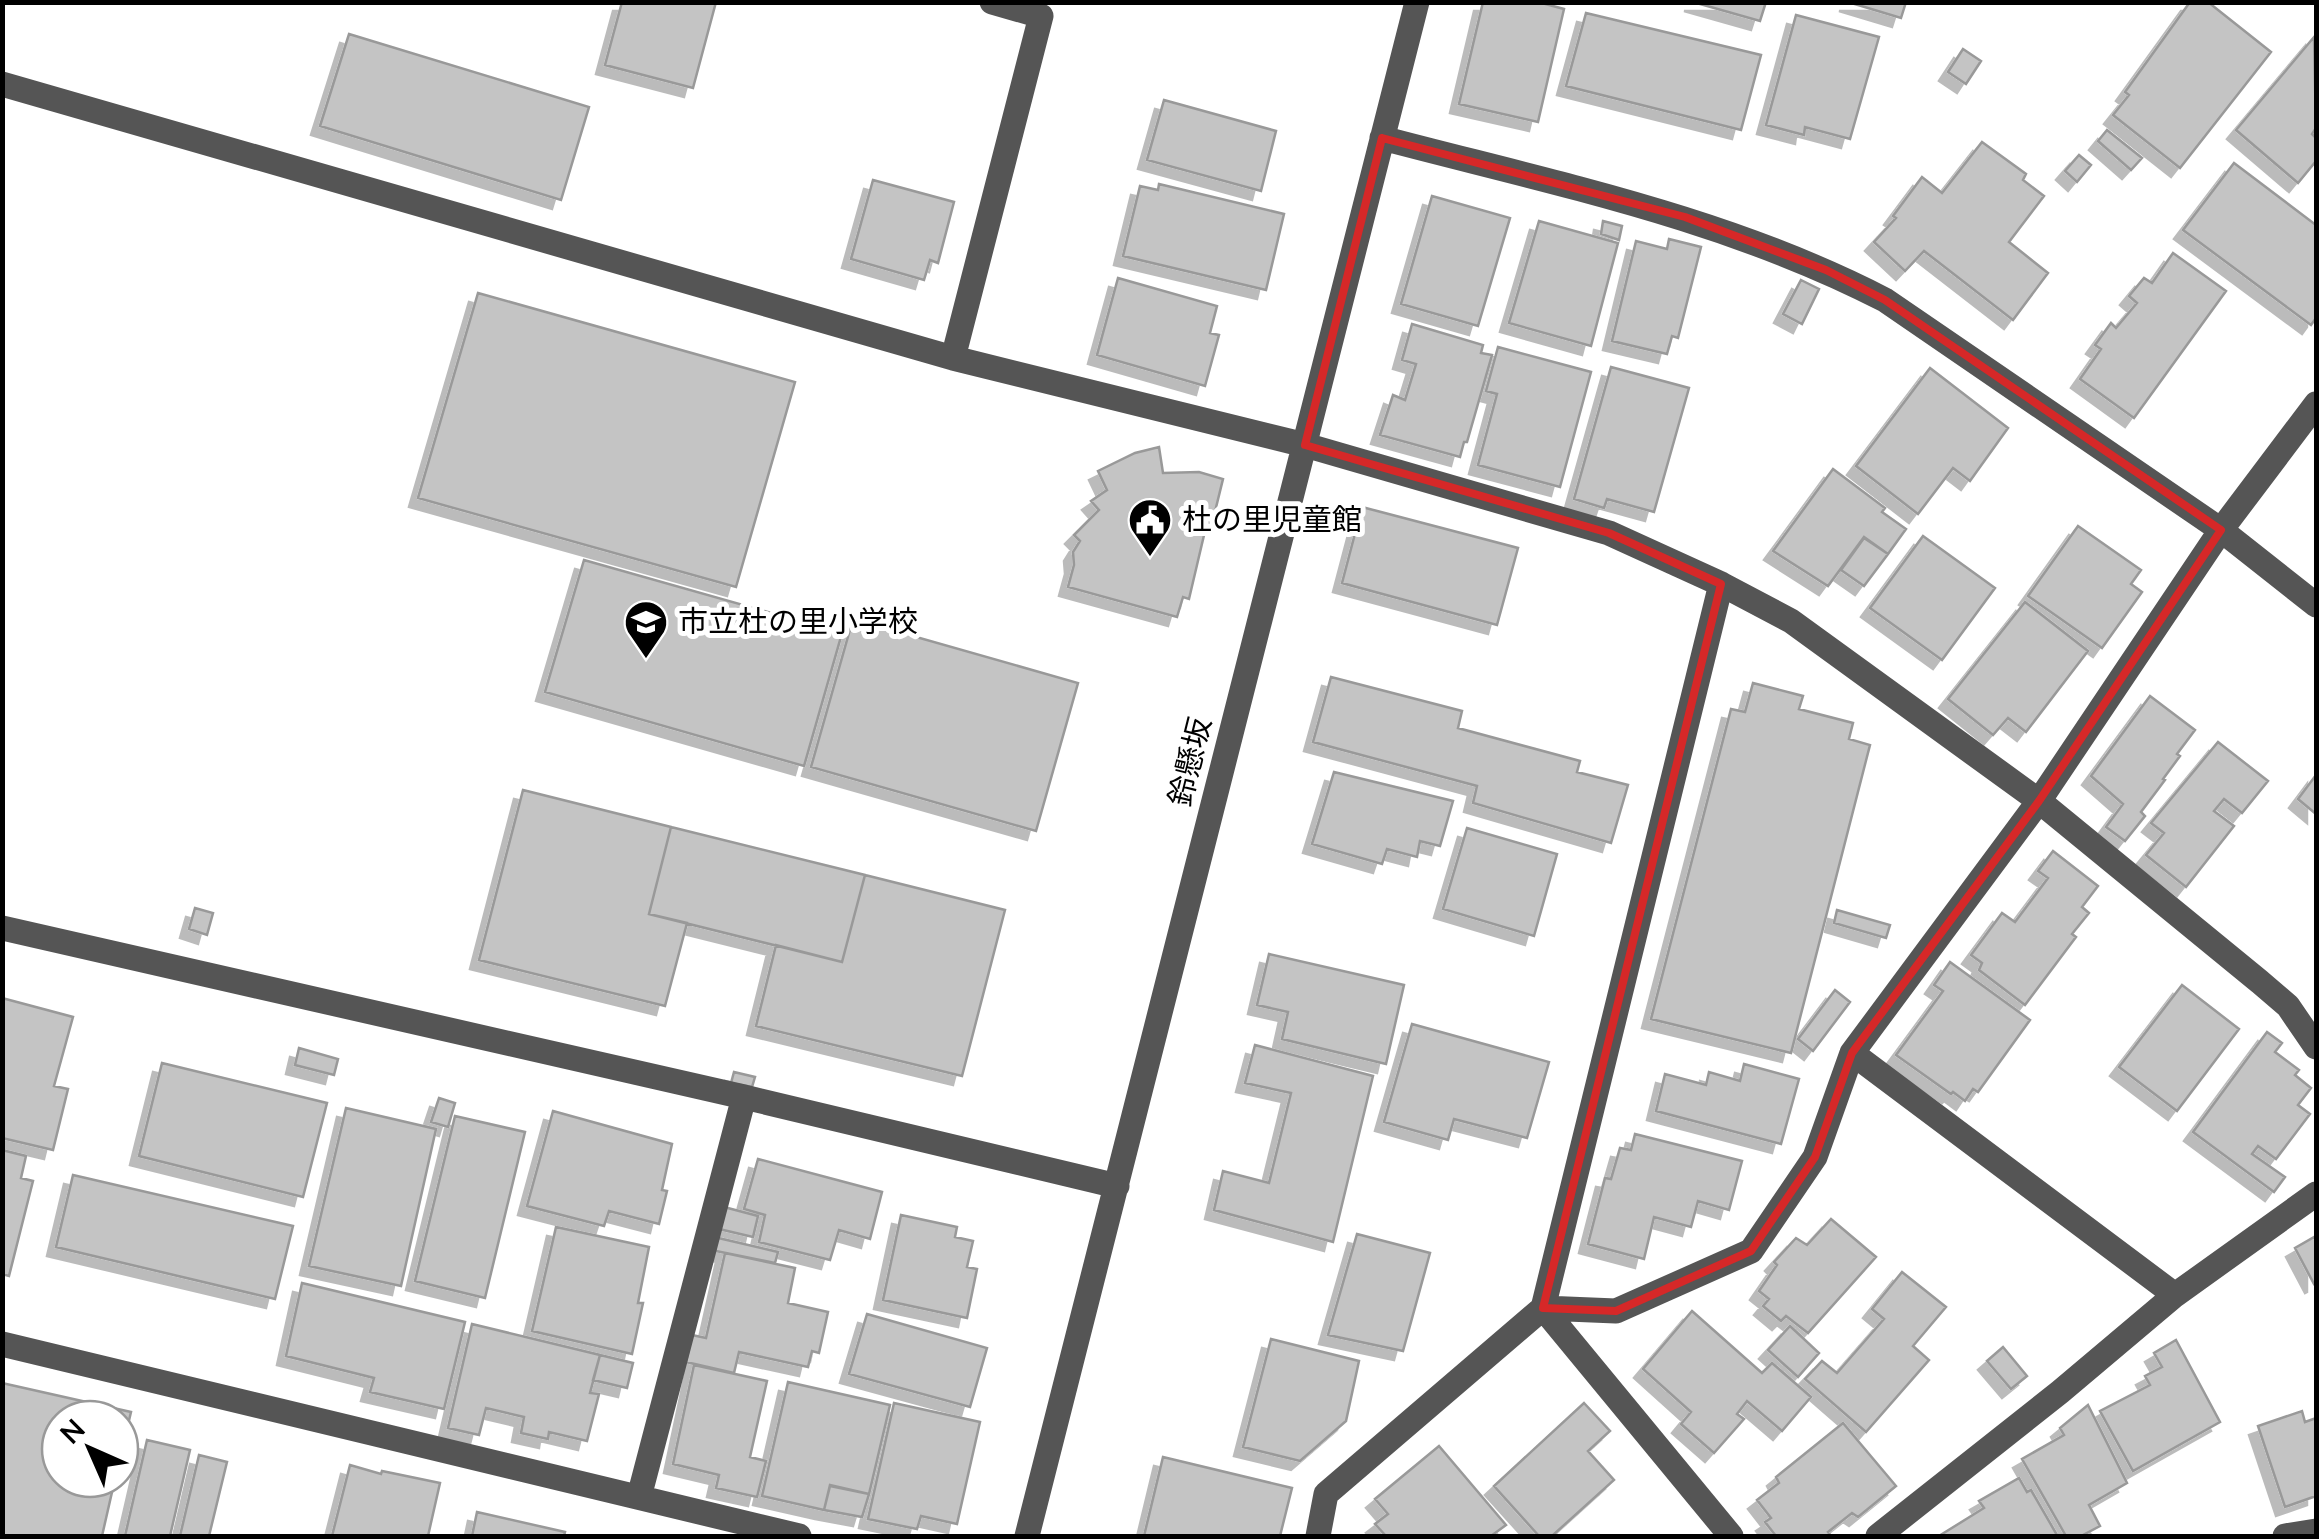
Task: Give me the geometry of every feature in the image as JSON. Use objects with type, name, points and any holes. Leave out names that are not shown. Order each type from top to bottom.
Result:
[{"type":"street","points":[[953,358],[1042,16],[992,2]]},
{"type":"street","name":"鈴懸坂","points":[[1027,1536],[1416,2]]},
{"type":"street","points":[[2,84],[953,358],[1304,445],[1609,533],[1791,621],[2038,802],[2260,982],[2288,1006],[2316,1047]]},
{"type":"street","points":[[1382,138],[1685,218],[1826,270],[1884,300],[2222,530],[2316,605]]},
{"type":"street","points":[[1543,1308],[1616,1311],[1751,1251],[1815,1157],[1852,1053],[2038,802],[2222,530],[2316,404]]},
{"type":"street","points":[[1318,1536],[1326,1494],[1543,1308],[1721,584]]},
{"type":"street","points":[[2,928],[1117,1186]]},
{"type":"street","points":[[1852,1053],[2175,1294]]},
{"type":"street","points":[[639,1497],[744,1097]]},
{"type":"street","points":[[1878,1536],[2060,1392],[2175,1294],[2316,1194]]},
{"type":"street","points":[[1543,1308],[1731,1536]]},
{"type":"street","points":[[2,1344],[799,1536]]},
{"type":"street","points":[[2286,1536],[2316,1531]]},
{"type":"highlighted area","points":[[1382,138],[1685,217],[1826,270],[1885,300],[2221,530],[2039,801],[1852,1053],[1815,1157],[1751,1251],[1616,1311],[1543,1308],[1721,584],[1609,533],[1305,445]]},
{"type":"building","points":[[622,2],[716,2],[693,88],[605,65]]},
{"type":"building","points":[[1483,2],[1538,2],[1564,9],[1538,122],[1459,104]]},
{"type":"building","points":[[1693,2],[1766,2],[1760,21]]},
{"type":"building","points":[[1693,2],[1766,2],[1760,21]]},
{"type":"building","points":[[1848,2],[1906,2],[1901,18]]},
{"type":"building","points":[[2190,2],[2208,2],[2271,52],[2180,168],[2113,115],[2129,95],[2125,92]]},
{"type":"building","points":[[1586,13],[1761,55],[1741,130],[1566,86]]},
{"type":"building","points":[[1796,15],[1879,37],[1850,139],[1805,127],[1804,135],[1766,125]]},
{"type":"building","points":[[349,34],[589,107],[561,200],[320,126]]},
{"type":"building","points":[[2314,37],[2316,128],[2312,134],[2316,138],[2316,161],[2298,183],[2236,130]]},
{"type":"building","points":[[1963,49],[1981,61],[1966,84],[1948,72]]},
{"type":"building","points":[[1164,100],[1276,131],[1261,191],[1147,160]]},
{"type":"building","points":[[2107,130],[2142,158],[2131,170],[2098,141]]},
{"type":"building","points":[[1982,142],[2026,174],[2023,180],[2044,196],[2009,242],[2048,273],[2013,320],[1924,251],[1905,271],[1874,242],[1896,218],[1893,216],[1922,177],[1942,193]]},
{"type":"building","points":[[2079,155],[2091,165],[2077,182],[2065,171]]},
{"type":"building","points":[[2234,163],[2316,225],[2316,318],[2311,325],[2183,230]]},
{"type":"building","points":[[873,180],[954,202],[938,263],[930,260],[924,280],[851,259]]},
{"type":"building","points":[[1159,184],[1284,214],[1266,290],[1123,256],[1140,186],[1158,190]]},
{"type":"building","points":[[1432,196],[1510,218],[1478,326],[1401,304]]},
{"type":"building","points":[[1539,221],[1618,243],[1591,346],[1509,323]]},
{"type":"building","points":[[1603,221],[1622,226],[1619,240],[1601,234]]},
{"type":"building","points":[[1669,239],[1701,247],[1678,338],[1672,336],[1667,354],[1612,341],[1636,241],[1667,249]]},
{"type":"building","points":[[2173,253],[2226,291],[2134,418],[2080,379],[2101,349],[2095,345],[2111,323],[2116,328],[2137,303],[2129,296],[2144,278],[2152,283]]},
{"type":"building","points":[[1118,278],[1217,306],[1210,333],[1219,335],[1205,386],[1097,355]]},
{"type":"building","points":[[1801,280],[1819,289],[1802,324],[1783,314]]},
{"type":"building","points":[[478,293],[795,382],[736,587],[418,498]]},
{"type":"building","points":[[1412,324],[1483,345],[1481,353],[1492,355],[1460,457],[1380,435],[1393,395],[1405,400],[1416,364],[1402,360]]},
{"type":"building","points":[[1498,347],[1591,372],[1560,487],[1478,465],[1497,394],[1486,391]]},
{"type":"building","points":[[1611,367],[1689,388],[1654,512],[1607,499],[1604,508],[1574,499]]},
{"type":"building","points":[[1930,368],[2008,428],[1970,481],[1953,468],[1918,514],[1856,466]]},
{"type":"building","points":[[1159,447],[1163,473],[1199,472],[1223,479],[1210,532],[1205,531],[1189,599],[1183,597],[1177,617],[1068,587],[1073,552],[1080,541],[1074,535],[1099,510],[1091,501],[1107,490],[1098,471],[1135,453]]},
{"type":"building","points":[[1833,469],[1906,529],[1888,554],[1864,537],[1828,586],[1773,551]]},
{"type":"building","points":[[1362,507],[1518,548],[1497,625],[1342,583]]},
{"type":"building","points":[[2078,526],[2141,570],[2131,584],[2142,592],[2102,648],[2028,596]]},
{"type":"building","points":[[1923,536],[1995,588],[1942,660],[1870,608]]},
{"type":"building","points":[[1864,538],[1888,554],[1864,586],[1841,570]]},
{"type":"building","points":[[584,560],[842,633],[804,766],[545,692]]},
{"type":"building","points":[[2025,602],[2088,651],[2026,732],[2008,718],[1993,735],[1948,699]]},
{"type":"building","points":[[853,619],[1078,683],[1036,831],[811,767]]},
{"type":"building","points":[[1331,677],[1462,711],[1458,728],[1580,761],[1577,772],[1628,785],[1611,843],[1473,803],[1477,786],[1313,742]]},
{"type":"building","points":[[1753,683],[1803,696],[1799,709],[1853,723],[1849,739],[1870,745],[1791,1053],[1651,1019],[1731,709],[1745,712]]},
{"type":"building","points":[[2150,696],[2195,730],[2141,812],[2145,816],[2125,841],[2106,827],[2123,804],[2091,776]]},
{"type":"building","points":[[2218,742],[2268,781],[2242,813],[2224,799],[2214,811],[2234,826],[2186,887],[2146,855],[2164,833],[2151,823]]},
{"type":"building","points":[[1334,772],[1453,801],[1440,846],[1420,841],[1417,857],[1387,849],[1382,864],[1312,844]]},
{"type":"building","points":[[2316,775],[2316,814],[2298,799]]},
{"type":"building","points":[[523,790],[671,827],[649,914],[687,923],[665,1006],[479,960]]},
{"type":"building","points":[[671,827],[865,875],[842,962],[649,914]]},
{"type":"building","points":[[1467,828],[1557,854],[1534,936],[1443,909]]},
{"type":"building","points":[[2053,851],[2098,886],[2082,907],[2089,913],[2072,934],[2076,937],[2025,1005],[1979,970],[1982,963],[1971,955],[2002,913],[2015,922],[2048,878],[2038,871]]},
{"type":"building","points":[[865,875],[1005,910],[962,1076],[756,1026],[776,945],[842,962]]},
{"type":"building","points":[[195,908],[213,913],[207,935],[189,929]]},
{"type":"building","points":[[1837,910],[1890,925],[1886,938],[1834,923]]},
{"type":"building","points":[[1269,954],[1404,985],[1386,1064],[1282,1039],[1288,1012],[1257,1005]]},
{"type":"building","points":[[1950,962],[2030,1020],[1978,1092],[1973,1089],[1965,1101],[1896,1055],[1943,991],[1934,985]]},
{"type":"building","points":[[2182,985],[2239,1029],[2177,1111],[2119,1067]]},
{"type":"building","points":[[1835,990],[1850,1002],[1813,1051],[1798,1039]]},
{"type":"building","points":[[2,998],[73,1017],[54,1086],[68,1089],[53,1150],[2,1138]]},
{"type":"building","points":[[1412,1024],[1549,1062],[1527,1138],[1454,1119],[1448,1140],[1384,1122]]},
{"type":"building","points":[[2267,1032],[2282,1043],[2275,1052],[2299,1070],[2295,1075],[2311,1088],[2298,1105],[2310,1114],[2276,1159],[2258,1146],[2252,1154],[2285,1177],[2274,1192],[2193,1132]]},
{"type":"building","points":[[1255,1045],[1373,1076],[1333,1242],[1214,1210],[1223,1171],[1269,1183],[1291,1093],[1245,1083]]},
{"type":"building","points":[[299,1048],[338,1059],[334,1075],[295,1065]]},
{"type":"building","points":[[162,1063],[327,1103],[303,1197],[139,1156]]},
{"type":"building","points":[[1744,1064],[1799,1079],[1781,1144],[1656,1111],[1665,1074],[1706,1085],[1709,1072],[1740,1081]]},
{"type":"building","points":[[734,1072],[755,1077],[752,1087],[731,1083]]},
{"type":"building","points":[[439,1098],[455,1103],[448,1127],[431,1122]]},
{"type":"building","points":[[346,1108],[436,1129],[401,1286],[309,1266]]},
{"type":"building","points":[[553,1111],[672,1144],[659,1224],[609,1211],[604,1226],[527,1206]]},
{"type":"building","points":[[455,1116],[525,1132],[485,1298],[415,1281]]},
{"type":"building","points":[[1635,1134],[1742,1161],[1729,1210],[1698,1201],[1691,1227],[1654,1217],[1644,1259],[1588,1244],[1605,1178],[1611,1179],[1620,1148],[1631,1150]]},
{"type":"building","points":[[2,1150],[26,1156],[21,1178],[33,1181],[9,1276],[2,1274]]},
{"type":"building","points":[[758,1159],[882,1192],[870,1239],[839,1230],[830,1260],[759,1242],[765,1215],[744,1209]]},
{"type":"building","points":[[73,1175],[293,1226],[275,1299],[56,1247]]},
{"type":"building","points":[[724,1207],[758,1216],[753,1237],[719,1229]]},
{"type":"building","points":[[901,1215],[957,1227],[955,1237],[973,1241],[967,1267],[977,1269],[967,1318],[883,1300]]},
{"type":"building","points":[[1831,1219],[1876,1257],[1808,1333],[1786,1316],[1781,1321],[1763,1306],[1769,1299],[1759,1291],[1777,1265],[1774,1262],[1796,1238],[1807,1245]]},
{"type":"building","points":[[556,1227],[649,1247],[632,1354],[532,1331]]},
{"type":"building","points":[[1357,1234],[1430,1253],[1403,1351],[1328,1335]]},
{"type":"building","points":[[2316,1236],[2316,1283],[2314,1284],[2295,1248]]},
{"type":"building","points":[[714,1237],[778,1252],[775,1263],[711,1250]]},
{"type":"building","points":[[725,1253],[795,1268],[788,1303],[828,1312],[819,1353],[812,1351],[808,1367],[739,1352],[734,1373],[686,1362],[692,1335],[706,1338]]},
{"type":"building","points":[[1902,1272],[1946,1307],[1913,1346],[1929,1360],[1866,1432],[1805,1379],[1822,1361],[1837,1373],[1884,1319],[1872,1309]]},
{"type":"building","points":[[302,1283],[465,1322],[444,1409],[370,1392],[374,1378],[286,1356]]},
{"type":"building","points":[[1692,1311],[1762,1373],[1772,1363],[1811,1397],[1782,1431],[1747,1401],[1737,1414],[1744,1419],[1714,1453],[1681,1424],[1691,1412],[1643,1369]]},
{"type":"building","points":[[867,1314],[987,1348],[970,1407],[849,1374]]},
{"type":"building","points":[[472,1324],[600,1355],[590,1393],[599,1394],[587,1441],[549,1432],[548,1439],[521,1433],[524,1417],[486,1408],[479,1435],[448,1428]]},
{"type":"building","points":[[1790,1326],[1819,1353],[1798,1377],[1768,1350]]},
{"type":"building","points":[[1271,1339],[1359,1361],[1346,1421],[1300,1461],[1243,1447]]},
{"type":"building","points":[[2176,1340],[2220,1422],[2133,1471],[2100,1411],[2150,1385],[2145,1376],[2162,1367],[2154,1353]]},
{"type":"building","points":[[2003,1347],[2027,1376],[2011,1389],[1987,1361]]},
{"type":"building","points":[[600,1355],[633,1363],[627,1388],[593,1380]]},
{"type":"building","points":[[694,1365],[767,1381],[750,1457],[766,1461],[757,1497],[716,1488],[719,1475],[673,1464]]},
{"type":"building","points":[[788,1382],[890,1405],[869,1494],[830,1485],[824,1510],[762,1496]]},
{"type":"building","points":[[2,1383],[73,1399],[40,1399],[40,1499],[110,1499],[102,1536],[2,1536]]},
{"type":"building","points":[[894,1403],[980,1422],[957,1524],[921,1516],[917,1529],[868,1519]]},
{"type":"building","points":[[1584,1403],[1610,1431],[1588,1451],[1614,1480],[1552,1536],[1539,1536],[1494,1486]]},
{"type":"building","points":[[2088,1405],[2127,1483],[2089,1505],[2100,1526],[2081,1536],[2066,1536],[2022,1459],[2064,1435],[2060,1428]]},
{"type":"building","points":[[2302,1411],[2305,1422],[2316,1418],[2316,1496],[2285,1507],[2258,1426]]},
{"type":"building","points":[[1843,1423],[1896,1486],[1858,1517],[1852,1513],[1828,1532],[1831,1536],[1776,1536],[1765,1522],[1771,1518],[1757,1500],[1779,1483],[1776,1477]]},
{"type":"building","points":[[147,1440],[190,1450],[170,1536],[125,1536],[133,1499],[140,1499],[140,1471]]},
{"type":"building","points":[[1439,1446],[1506,1525],[1491,1536],[1386,1536],[1375,1524],[1388,1514],[1375,1499]]},
{"type":"building","points":[[199,1455],[227,1462],[209,1536],[180,1536]]},
{"type":"building","points":[[1163,1457],[1292,1488],[1280,1536],[1144,1536]]},
{"type":"building","points":[[350,1465],[440,1483],[428,1536],[332,1536]]},
{"type":"building","points":[[2019,1478],[2027,1492],[2031,1490],[2057,1535],[1939,1536],[1984,1508],[1979,1501]]},
{"type":"building","points":[[830,1486],[869,1494],[862,1517],[824,1510]]},
{"type":"building","points":[[477,1512],[565,1532],[564,1536],[472,1536]]},
{"type":"place","name":"杜の里児童館","points":[[1150,558]]},
{"type":"place","name":"市立杜の里小学校","points":[[646,660]]}]
